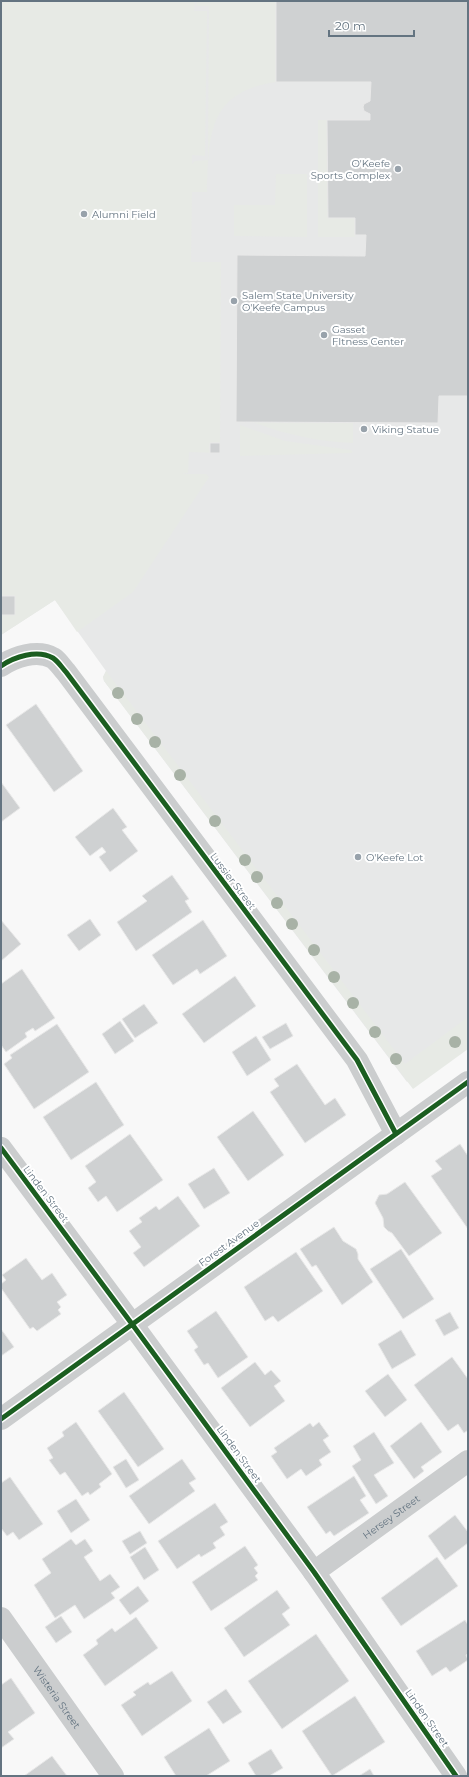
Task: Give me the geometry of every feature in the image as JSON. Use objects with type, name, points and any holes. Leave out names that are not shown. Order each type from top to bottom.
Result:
[{"type":"street","name":"Lussier Street","points":[[1,666],[23,656],[39,653],[53,658],[66,672],[356,1060],[396,1134]]},
{"type":"street","name":"Forest Avenue","points":[[1,1419],[468,1082]]},
{"type":"street","name":"Linden Street","points":[[1,1148],[314,1572],[456,1776]]},
{"type":"street","name":"Hersey Street","points":[[314,1572],[468,1461]]},
{"type":"street","name":"Wisteria Street","points":[[1,1618],[113,1776]]},
{"type":"shaded area","name":"Salem State University O'Keefe Campus","points":[[1,1],[468,1],[468,1038],[407,1082],[104,681],[103,677],[106,671],[55,600],[1,635]]},
{"type":"shaded area","points":[[1,1],[195,1],[194,11],[207,11],[205,156],[192,155],[192,164],[195,161],[208,160],[209,6],[197,6],[196,1],[276,1],[276,82],[254,87],[237,95],[225,106],[217,119],[212,134],[209,152],[207,192],[192,192],[191,262],[221,262],[220,453],[189,452],[188,473],[182,474],[206,474],[209,477],[133,592],[77,632],[55,600],[1,635]]},
{"type":"shaded area","points":[[318,120],[327,120],[328,218],[355,218],[355,237],[318,237]]},
{"type":"shaded area","points":[[276,174],[307,174],[307,237],[234,236],[234,205],[275,205]]},
{"type":"shaded area","points":[[250,421],[353,422],[353,443],[327,441],[301,436],[275,430]]},
{"type":"shaded area","points":[[240,425],[285,441],[351,450],[353,452],[240,456]]},
{"type":"shaded area","points":[[106,671],[405,1064],[468,1017],[468,1049],[413,1089],[104,681],[103,677]]},
{"type":"building","name":"O'Keefe Sports Complex","points":[[276,1],[468,1],[468,396],[439,396],[438,423],[236,422],[237,255],[365,256],[366,235],[355,235],[355,218],[328,218],[327,120],[370,120],[370,114],[364,111],[363,107],[364,104],[370,101],[371,82],[276,82]]},
{"type":"building","points":[[210,443],[220,443],[220,453],[210,453]]},
{"type":"building","points":[[1,596],[15,596],[15,615],[1,615]]},
{"type":"building","points":[[36,704],[83,771],[54,792],[6,725]]},
{"type":"building","points":[[1,782],[20,808],[1,822]]},
{"type":"building","points":[[113,808],[127,827],[122,830],[138,851],[110,872],[99,857],[106,852],[102,847],[90,856],[75,837]]},
{"type":"building","points":[[172,875],[189,899],[185,901],[192,912],[136,951],[117,922],[147,901],[142,896]]},
{"type":"building","points":[[90,919],[101,935],[79,951],[67,935]]},
{"type":"building","points":[[1,920],[21,944],[1,961]]},
{"type":"building","points":[[203,920],[227,956],[200,974],[197,969],[173,985],[152,955]]},
{"type":"building","points":[[22,969],[55,1018],[35,1031],[33,1028],[25,1033],[27,1037],[6,1052],[1,1045],[1,984]]},
{"type":"building","points":[[235,976],[256,1006],[204,1043],[182,1014]]},
{"type":"building","points":[[144,1004],[158,1023],[135,1038],[122,1019]]},
{"type":"building","points":[[120,1021],[134,1041],[115,1054],[102,1034]]},
{"type":"building","points":[[286,1023],[293,1036],[270,1049],[262,1037]]},
{"type":"building","points":[[57,1024],[89,1072],[34,1109],[4,1064],[12,1058],[10,1055]]},
{"type":"building","points":[[256,1036],[271,1060],[247,1076],[232,1052]]},
{"type":"building","points":[[297,1064],[325,1105],[335,1098],[346,1115],[305,1143],[270,1092],[279,1086],[274,1079]]},
{"type":"building","points":[[96,1082],[124,1125],[71,1160],[43,1117]]},
{"type":"building","points":[[253,1111],[284,1155],[248,1181],[217,1137]]},
{"type":"building","points":[[130,1134],[163,1180],[117,1212],[106,1196],[98,1202],[88,1188],[96,1182],[85,1166]]},
{"type":"building","points":[[460,1144],[468,1156],[468,1229],[431,1176],[442,1169],[435,1161]]},
{"type":"building","points":[[214,1168],[230,1193],[204,1209],[188,1184]]},
{"type":"building","points":[[405,1182],[442,1233],[409,1256],[392,1233],[384,1227],[383,1218],[375,1203],[379,1195],[387,1194]]},
{"type":"building","points":[[178,1196],[200,1226],[144,1267],[133,1253],[141,1247],[129,1231],[142,1222],[139,1218],[156,1206],[159,1210]]},
{"type":"building","points":[[334,1227],[343,1241],[356,1249],[358,1259],[373,1282],[342,1305],[316,1265],[312,1267],[300,1249]]},
{"type":"building","points":[[401,1249],[434,1299],[403,1319],[370,1269]]},
{"type":"building","points":[[296,1252],[323,1291],[278,1322],[273,1316],[265,1321],[244,1287]]},
{"type":"building","points":[[26,1258],[42,1280],[52,1273],[67,1295],[57,1302],[61,1307],[58,1310],[61,1314],[37,1331],[33,1327],[30,1329],[1,1288],[1,1284],[6,1280],[2,1275]]},
{"type":"building","points":[[216,1311],[248,1357],[218,1378],[208,1363],[204,1365],[194,1350],[198,1347],[187,1331]]},
{"type":"building","points":[[450,1312],[459,1328],[444,1336],[435,1320]]},
{"type":"building","points":[[1,1329],[14,1347],[1,1356]]},
{"type":"building","points":[[401,1330],[416,1355],[392,1369],[378,1344]]},
{"type":"building","points":[[452,1357],[468,1379],[468,1430],[464,1433],[458,1424],[448,1431],[414,1385]]},
{"type":"building","points":[[255,1362],[265,1375],[271,1370],[281,1381],[274,1386],[285,1401],[250,1427],[221,1388]]},
{"type":"building","points":[[388,1374],[407,1400],[385,1417],[365,1391]]},
{"type":"building","points":[[124,1392],[164,1449],[138,1467],[98,1411]]},
{"type":"building","points":[[76,1422],[112,1474],[99,1484],[101,1487],[90,1495],[88,1492],[82,1496],[65,1472],[60,1475],[49,1460],[53,1458],[47,1448],[64,1436],[62,1432]]},
{"type":"building","points":[[319,1422],[329,1436],[323,1440],[331,1452],[319,1460],[322,1465],[306,1476],[301,1469],[287,1479],[271,1456],[277,1452],[274,1448],[310,1423],[313,1427]]},
{"type":"building","points":[[421,1422],[442,1452],[421,1467],[424,1471],[414,1479],[390,1446]]},
{"type":"building","points":[[374,1432],[394,1463],[374,1475],[388,1496],[376,1504],[352,1466],[361,1460],[353,1446]]},
{"type":"building","points":[[126,1459],[139,1480],[126,1488],[113,1467]]},
{"type":"building","points":[[182,1459],[196,1479],[189,1483],[195,1491],[149,1524],[129,1496]]},
{"type":"building","points":[[354,1476],[366,1496],[360,1500],[369,1513],[334,1536],[330,1531],[326,1534],[307,1507]]},
{"type":"building","points":[[10,1477],[43,1524],[19,1540],[13,1532],[7,1536],[1,1528],[1,1483]]},
{"type":"building","points":[[76,1499],[90,1520],[71,1533],[57,1511]]},
{"type":"building","points":[[215,1503],[228,1522],[220,1527],[225,1535],[213,1543],[216,1548],[201,1557],[199,1554],[177,1569],[158,1541]]},
{"type":"building","points":[[455,1515],[468,1532],[468,1543],[445,1560],[428,1536]]},
{"type":"building","points":[[140,1531],[147,1543],[130,1554],[122,1541]]},
{"type":"building","points":[[71,1539],[76,1545],[85,1539],[93,1551],[84,1557],[100,1581],[110,1574],[120,1587],[111,1593],[115,1598],[84,1619],[75,1605],[55,1618],[34,1585],[51,1573],[42,1559]]},
{"type":"building","points":[[245,1546],[258,1565],[254,1568],[258,1573],[255,1576],[258,1580],[211,1611],[192,1582]]},
{"type":"building","points":[[145,1547],[159,1570],[144,1580],[130,1557]]},
{"type":"building","points":[[437,1557],[458,1586],[401,1626],[381,1598]]},
{"type":"building","points":[[138,1586],[149,1601],[130,1615],[119,1600]]},
{"type":"building","points":[[277,1590],[290,1608],[282,1614],[290,1625],[244,1657],[224,1628]]},
{"type":"building","points":[[61,1616],[72,1632],[56,1643],[45,1627]]},
{"type":"building","points":[[136,1617],[158,1648],[105,1686],[83,1655],[98,1644],[96,1640],[112,1628],[115,1632]]},
{"type":"building","points":[[465,1620],[468,1625],[468,1654],[466,1655],[468,1660],[450,1672],[446,1667],[432,1676],[416,1651]]},
{"type":"building","points":[[316,1634],[349,1681],[282,1729],[248,1681]]},
{"type":"building","points":[[172,1671],[192,1701],[142,1736],[121,1705],[136,1695],[133,1692],[148,1682],[150,1685]]},
{"type":"building","points":[[11,1678],[35,1713],[8,1732],[14,1739],[1,1748],[1,1685]]},
{"type":"building","points":[[226,1689],[242,1712],[223,1724],[207,1702]]},
{"type":"building","points":[[355,1696],[385,1742],[332,1776],[302,1731]]},
{"type":"building","points":[[209,1728],[230,1761],[206,1776],[176,1776],[164,1757]]},
{"type":"building","points":[[271,1749],[283,1768],[269,1776],[256,1776],[248,1763]]},
{"type":"building","points":[[52,1756],[67,1776],[24,1776]]},
{"type":"building","points":[[370,1769],[374,1776],[359,1776]]},
{"type":"cycle path","points":[[1,666],[19,657],[40,654],[53,658],[66,672],[357,1060],[396,1134]]},
{"type":"cycle path","points":[[1,1419],[468,1082]]},
{"type":"cycle path","points":[[1,1148],[314,1572],[456,1776]]},
{"type":"place","name":"O'Keefe Sports Complex","points":[[398,169]]},
{"type":"place","name":"Alumni Field","points":[[84,214]]},
{"type":"place","name":"Salem State University O'Keefe Campus","points":[[234,301]]},
{"type":"place","name":"Gasset FItness Center","points":[[324,335]]},
{"type":"place","name":"Viking Statue","points":[[364,429]]},
{"type":"place","name":"O'Keefe Lot","points":[[358,857]]}]
